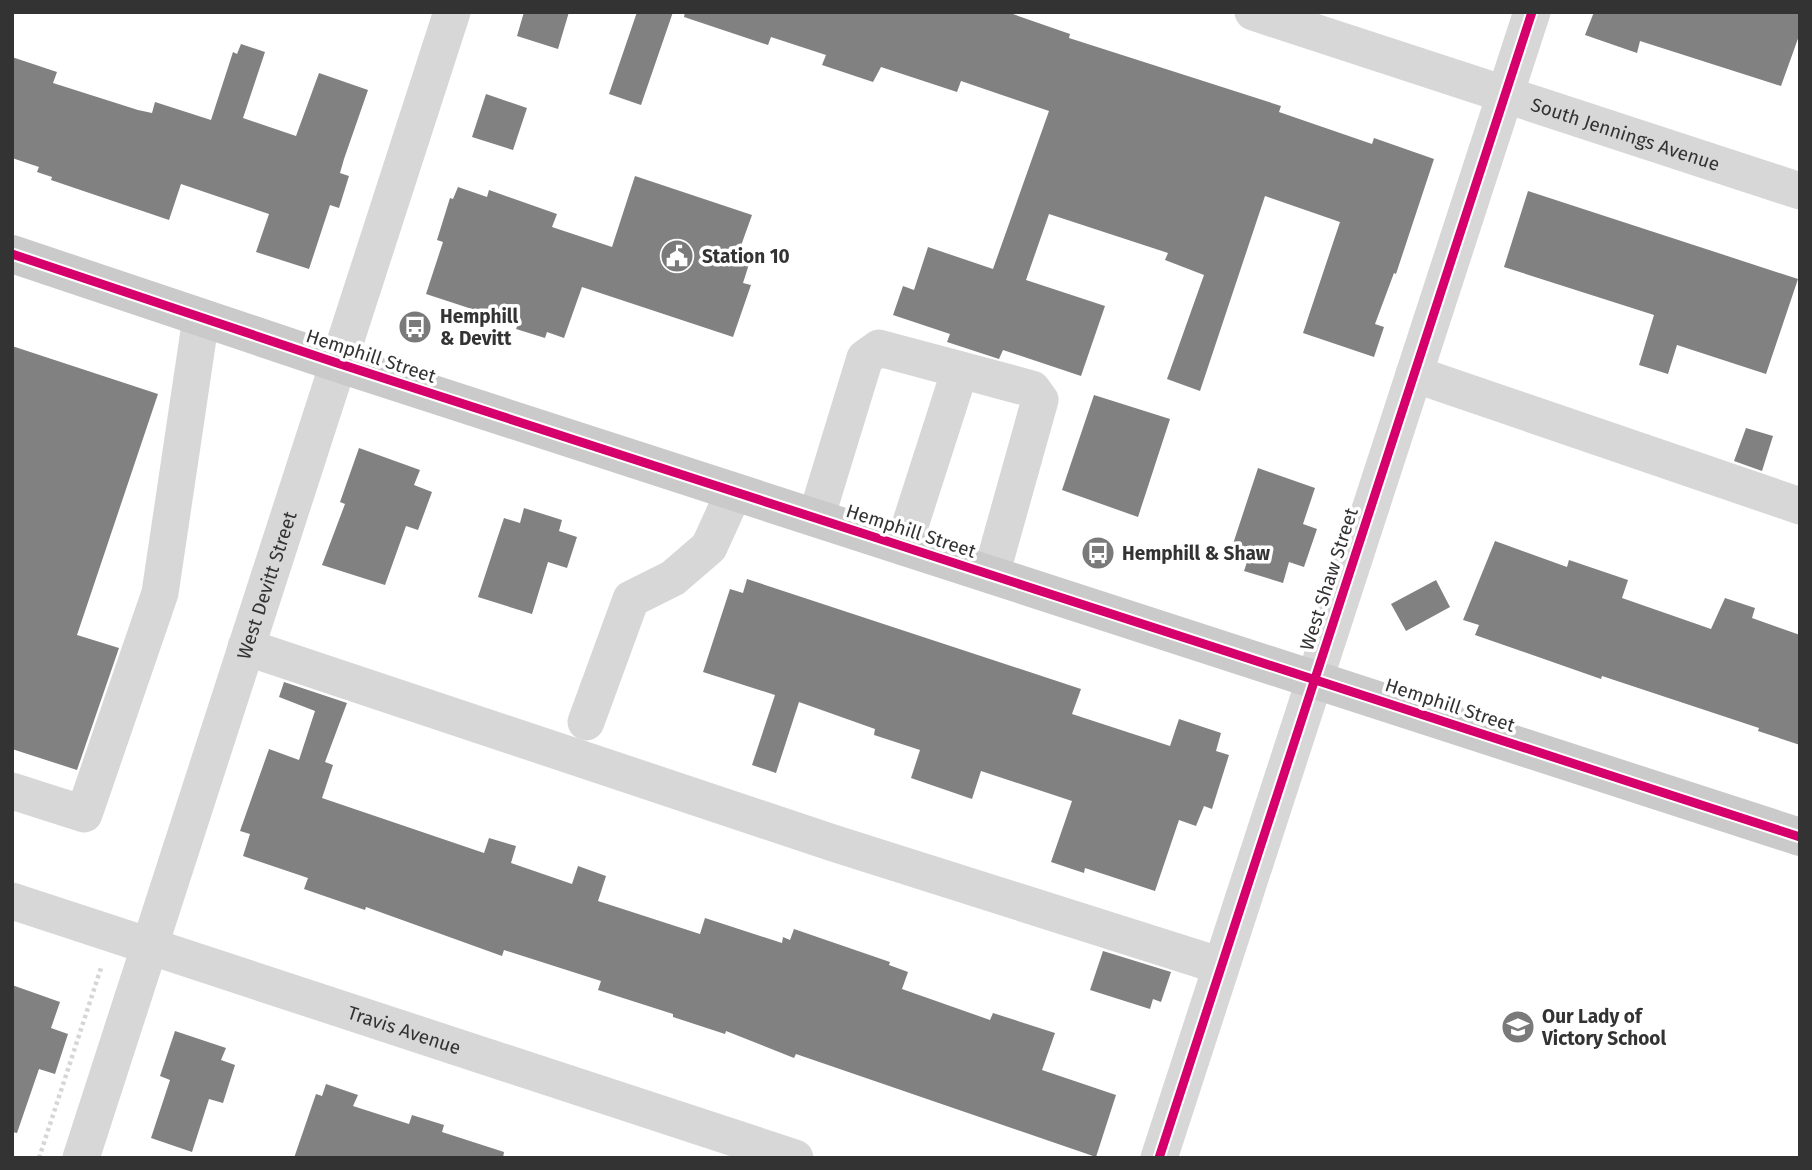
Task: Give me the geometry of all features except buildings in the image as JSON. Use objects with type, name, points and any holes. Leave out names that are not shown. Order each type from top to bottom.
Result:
[{"type":"main road","name":"Hemphill Street","points":[[12,254],[337,363],[1800,836]]},
{"type":"street","name":"West Devitt Street","points":[[81,1158],[452,12]]},
{"type":"street","name":"South Jennings Avenue","points":[[1253,12],[1800,191]]},
{"type":"street","name":"West Shaw Street","points":[[1159,1158],[1532,12]]},
{"type":"street","points":[[12,790],[84,814],[160,593],[201,318]]},
{"type":"street","points":[[816,518],[865,358],[879,348],[1032,389],[1041,400],[991,575]]},
{"type":"street","points":[[903,547],[960,370]]},
{"type":"street","points":[[1414,374],[1800,506]]},
{"type":"street","points":[[586,722],[631,599],[673,578],[709,547],[734,492]]},
{"type":"street","points":[[246,647],[833,843],[1221,966]]},
{"type":"street","name":"Travis Avenue","points":[[12,901],[151,944],[795,1158]]},
{"type":"cycle path","points":[[1159,1158],[1532,12]]},
{"type":"cycle path","points":[[12,254],[337,363],[1800,837]]},
{"type":"place","name":"Station 10","points":[[677,256]]},
{"type":"place","name":"Hemphill & Devitt","points":[[415,327]]},
{"type":"place","name":"Hemphill & Shaw","points":[[1098,553]]},
{"type":"place","name":"Our Lady of Victory School","points":[[1518,1027]]}]
